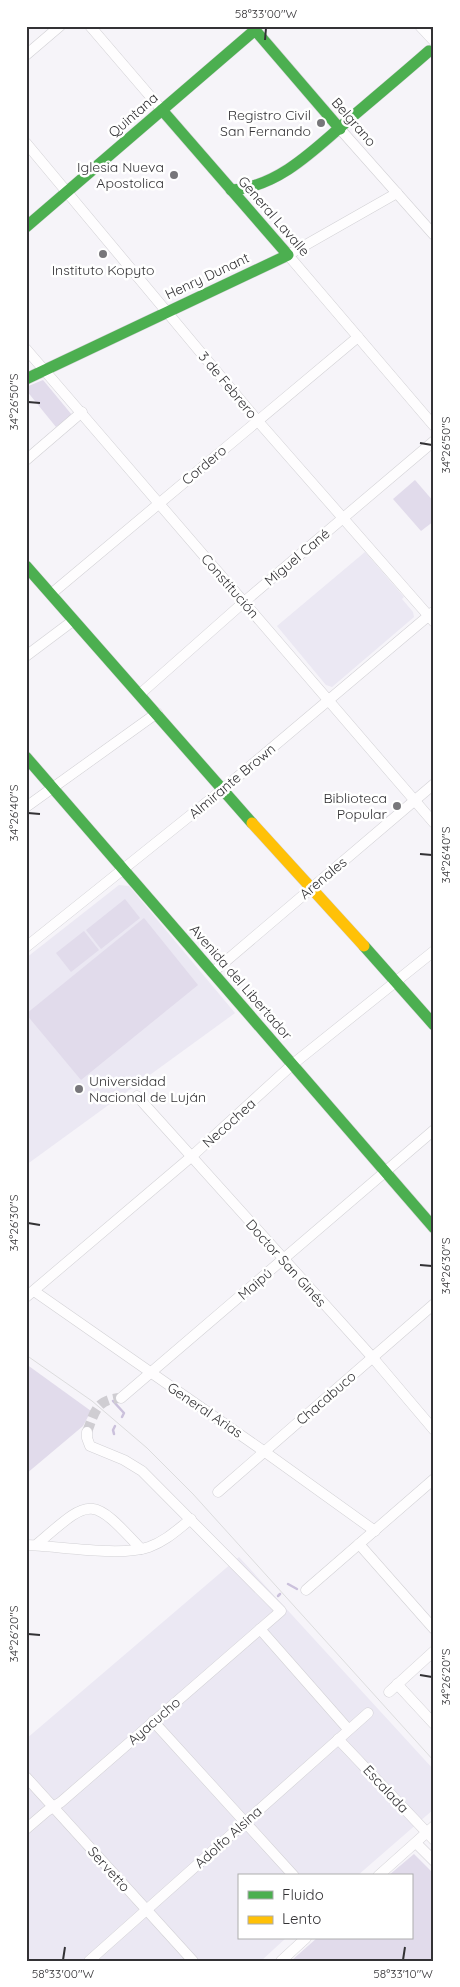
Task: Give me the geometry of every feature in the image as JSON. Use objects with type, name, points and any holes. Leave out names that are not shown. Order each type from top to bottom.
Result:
[{"type":"main road","name":"Quintana","points":[[26,227],[256,27]]},
{"type":"main road","name":"Belgrano","points":[[256,27],[340,129]]},
{"type":"main road","points":[[231,190],[250,189],[289,168],[340,129],[431,46]]},
{"type":"main road","name":"General Lavalle","points":[[162,110],[288,255]]},
{"type":"main road","points":[[246,207],[250,189]]},
{"type":"main road","name":"Henry Dunant","points":[[26,379],[288,255]]},
{"type":"main road","points":[[26,566],[140,694],[222,790],[434,1025]]},
{"type":"main road","name":"Avenida del Libertador","points":[[26,757],[434,1228]]},
{"type":"street","points":[[26,55],[60,26]]},
{"type":"street","name":"General Lavalle","points":[[90,26],[162,110]]},
{"type":"street","points":[[420,26],[431,46]]},
{"type":"street","name":"Belgrano","points":[[340,129],[434,235]]},
{"type":"street","name":"3 de Febrero","points":[[26,144],[257,420],[432,616]]},
{"type":"street","name":"Henry Dunant","points":[[288,255],[397,193]]},
{"type":"street","name":"General Lavalle","points":[[288,255],[434,426]]},
{"type":"street","name":"Cordero","points":[[51,594],[358,337]]},
{"type":"street","name":"Constitución","points":[[26,349],[434,823]]},
{"type":"street","points":[[26,460],[82,412]]},
{"type":"street","name":"Miguel Cané","points":[[140,694],[244,602],[434,441]]},
{"type":"street","name":"Almirante Brown","points":[[26,947],[124,870],[432,616]]},
{"type":"street","points":[[26,656],[74,620]]},
{"type":"street","points":[[26,808],[156,713]]},
{"type":"street","name":"Arenales","points":[[213,972],[434,784]]},
{"type":"street","name":"Necochea","points":[[30,1294],[191,1157],[293,1064],[434,951]]},
{"type":"street","name":"Doctor San Ginés","points":[[137,1096],[373,1358],[434,1430]]},
{"type":"street","name":"Maipú","points":[[121,1398],[434,1130]]},
{"type":"street","name":"General Arias","points":[[30,1294],[151,1373],[375,1531]]},
{"type":"street","name":"Chacabuco","points":[[218,1492],[434,1304]]},
{"type":"street","points":[[31,1545],[117,1550],[141,1549],[159,1542],[191,1519],[142,1471],[124,1460],[90,1446],[86,1438],[87,1432]]},
{"type":"street","points":[[306,1590],[434,1479]]},
{"type":"street","points":[[31,1545],[76,1512],[83,1509],[96,1509],[108,1515],[141,1549]]},
{"type":"street","name":"Ayacucho","points":[[26,1829],[53,1808],[281,1611],[191,1519]]},
{"type":"street","points":[[359,1544],[434,1629]]},
{"type":"street","points":[[260,1629],[348,1729]]},
{"type":"street","points":[[389,1692],[434,1651]]},
{"type":"street","points":[[397,1684],[434,1724]]},
{"type":"street","name":"Adolfo Alsina","points":[[89,1961],[368,1713]]},
{"type":"street","points":[[153,1721],[292,1874]]},
{"type":"street","name":"Escalada","points":[[338,1738],[430,1829],[434,1840]]},
{"type":"street","name":"Servetto","points":[[26,1777],[193,1961]]},
{"type":"street","points":[[380,1874],[430,1829]]},
{"type":"street","points":[[416,1843],[434,1862]]},
{"type":"street","points":[[281,1961],[304,1940]]},
{"type":"shaded area","points":[[43,380],[72,415],[56,427],[26,390],[26,387]]},
{"type":"shaded area","points":[[415,480],[434,502],[434,521],[421,531],[393,499]]},
{"type":"shaded area","points":[[365,552],[404,597],[402,599],[413,612],[414,617],[332,687],[326,685],[277,626]]},
{"type":"shaded area","name":"Universidad Nacional de Luján","points":[[119,885],[129,886],[235,1013],[26,1165],[26,958]]},
{"type":"shaded area","points":[[125,899],[140,918],[101,949],[86,930]]},
{"type":"shaded area","points":[[144,918],[198,985],[81,1080],[26,1014]]},
{"type":"shaded area","points":[[84,931],[99,950],[71,972],[56,953]]},
{"type":"shaded area","points":[[26,1364],[91,1411],[83,1426],[26,1474]]},
{"type":"shaded area","points":[[239,1557],[434,1770],[434,1809],[359,1874],[238,1874],[238,1940],[284,1940],[261,1961],[26,1961],[26,1739]]},
{"type":"shaded area","points":[[414,1854],[434,1874],[434,1961],[291,1961],[315,1940],[412,1940],[412,1874],[390,1874]]},
{"type":"waterway","points":[[113,1401],[124,1413],[122,1417]]},
{"type":"waterway","points":[[114,1434],[115,1426]]},
{"type":"waterway","points":[[288,1584],[297,1589]]},
{"type":"tunnel","points":[[87,1432],[101,1404],[121,1398]]},
{"type":"tram line","points":[[26,1355],[92,1401],[147,1448],[193,1494],[434,1761]]},
{"type":"traffic: fast","points":[[26,227],[255,30],[340,129]]},
{"type":"traffic: fast","points":[[231,190],[249,187],[266,181],[297,163],[429,51]]},
{"type":"traffic: fast","points":[[26,379],[288,255],[162,110]]},
{"type":"traffic: fast","points":[[26,566],[252,823]]},
{"type":"traffic: fast","points":[[26,757],[434,1228]]},
{"type":"traffic: fast","points":[[364,946],[434,1025]]},
{"type":"traffic: slow","points":[[252,823],[364,946]]},
{"type":"place","name":"Registro Civil San Fernando","points":[[321,123]]},
{"type":"place","name":"Iglesia Nueva Apostolica","points":[[174,175]]},
{"type":"place","name":"Instituto Kopyto","points":[[103,254]]},
{"type":"place","name":"Biblioteca Popular","points":[[397,806]]},
{"type":"place","name":"Universidad Nacional de Luján","points":[[79,1089]]}]
